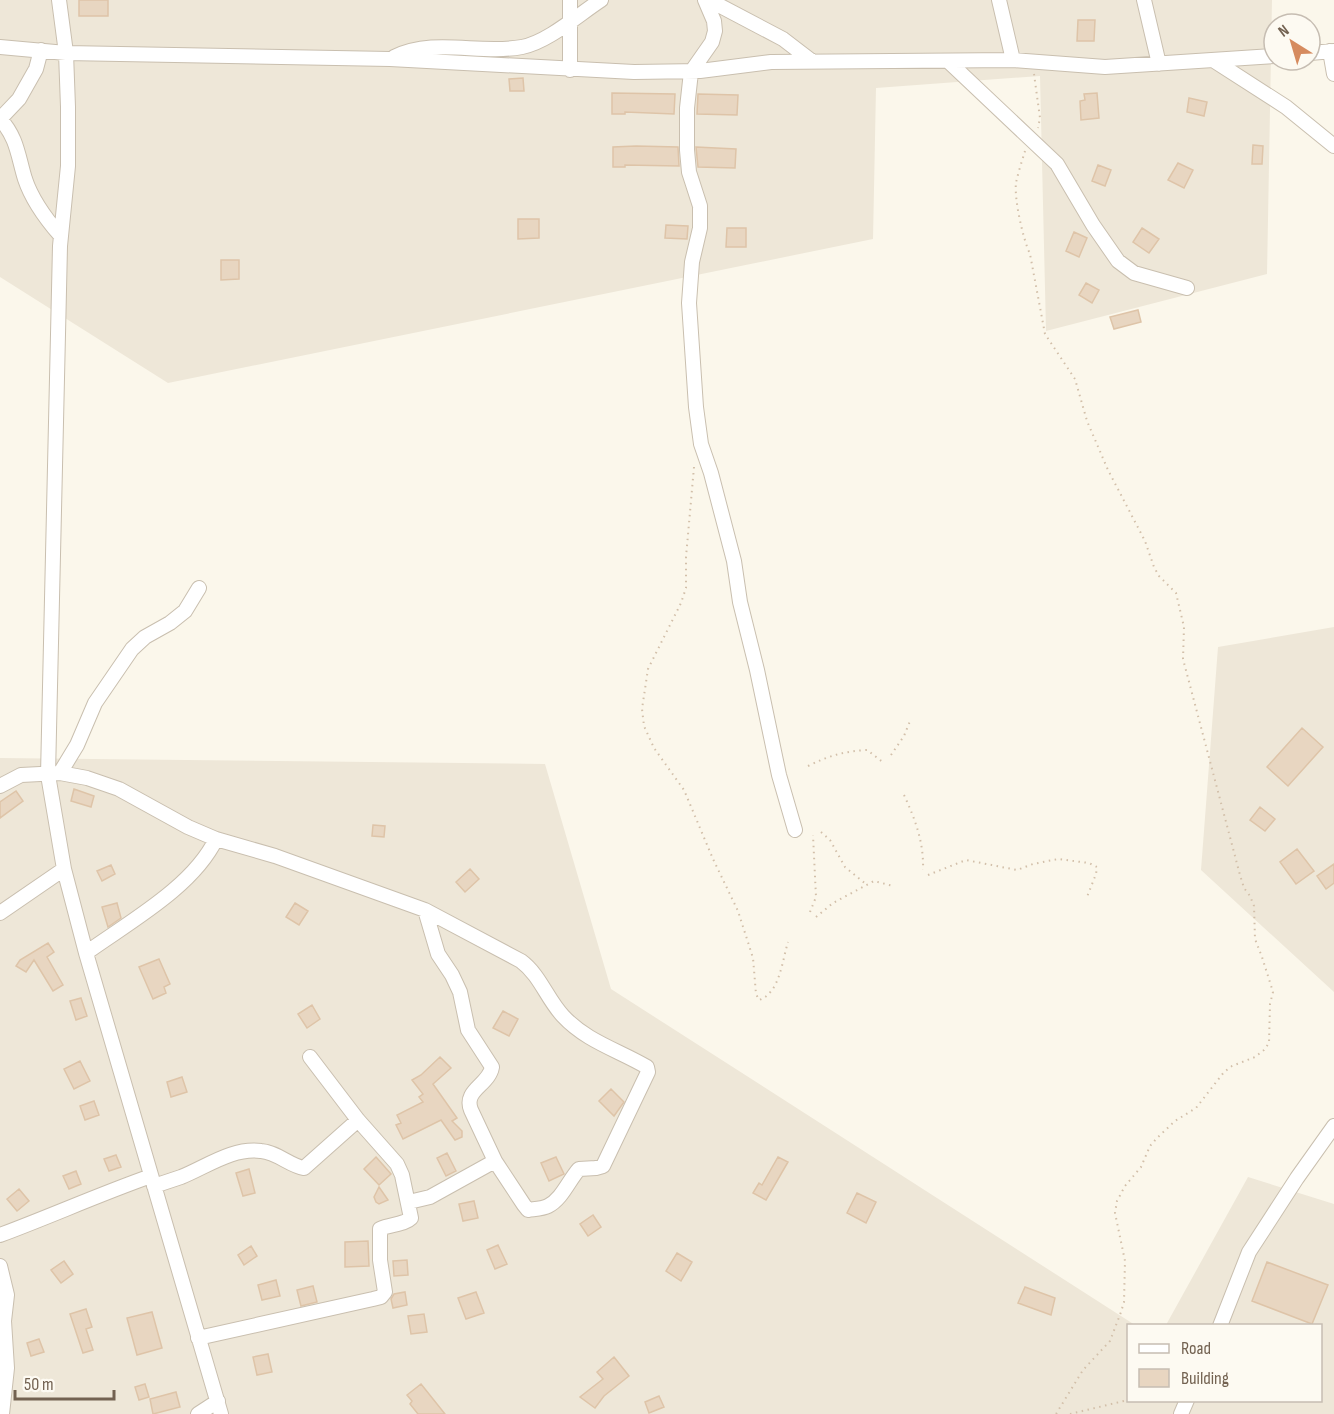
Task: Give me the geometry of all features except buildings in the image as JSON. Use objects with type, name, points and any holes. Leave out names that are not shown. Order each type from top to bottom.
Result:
[{"type":"street","points":[[59,0],[66,53],[68,166],[60,235],[54,774],[64,869],[86,953],[220,1408],[198,1414]]},
{"type":"street","points":[[570,0],[570,70]]},
{"type":"street","points":[[390,59],[402,53],[427,47],[521,48],[543,41],[601,0]]},
{"type":"street","points":[[707,0],[783,39],[813,62]]},
{"type":"street","points":[[707,0],[715,31],[712,42],[691,72],[687,108],[689,172],[700,206],[700,228],[692,262],[689,303],[696,407],[701,444],[734,561],[740,602],[757,670],[778,775],[795,830]]},
{"type":"street","points":[[999,0],[1013,60]]},
{"type":"street","points":[[1144,0],[1159,64]]},
{"type":"street","points":[[0,47],[66,53],[390,59],[570,70],[691,72],[748,64],[813,62],[1013,60],[1105,67],[1262,57]]},
{"type":"street","points":[[40,50],[36,69],[19,99],[0,119],[9,129],[19,148],[26,180],[36,203],[60,235]]},
{"type":"street","points":[[1332,51],[1334,74]]},
{"type":"street","points":[[1213,60],[1286,107],[1334,146]]},
{"type":"street","points":[[949,62],[1057,164],[1093,225],[1118,261],[1134,273],[1187,288]]},
{"type":"street","points":[[54,774],[77,745],[95,703],[132,649],[145,637],[170,623],[185,611],[199,588]]},
{"type":"street","points":[[0,786],[21,775],[54,774],[87,778],[119,789],[188,827],[216,839],[275,856],[425,910],[521,961],[530,968],[561,1015],[581,1033],[637,1061],[647,1067],[648,1072],[603,1166],[579,1168],[563,1192],[549,1206],[528,1210],[495,1161],[468,1103],[469,1096],[491,1075],[492,1067],[468,1030],[460,992],[438,954],[425,910]]},
{"type":"street","points":[[86,953],[178,886],[198,867],[216,839]]},
{"type":"street","points":[[0,913],[64,869]]},
{"type":"street","points":[[198,1338],[381,1297],[385,1292],[380,1260],[380,1229],[394,1223],[410,1221],[411,1218],[402,1175],[397,1164],[358,1120],[309,1057]]},
{"type":"street","points":[[0,1235],[92,1197],[152,1181],[181,1177],[216,1160],[248,1150],[264,1151],[304,1168],[358,1120]]},
{"type":"street","points":[[1221,1324],[1248,1252],[1334,1126]]},
{"type":"street","points":[[409,1202],[430,1197],[495,1161]]},
{"type":"street","points":[[0,1266],[7,1295],[4,1322],[7,1368],[2,1414]]},
{"type":"path","points":[[1032,61],[1040,118],[1038,128],[1032,136]]},
{"type":"path","points":[[1028,144],[1016,183],[1016,197],[1023,234],[1030,254],[1045,334],[1075,379],[1087,421],[1108,470],[1145,541],[1154,567],[1159,576],[1176,593],[1184,627],[1183,659],[1187,678],[1244,888],[1254,906],[1254,939],[1273,992],[1270,1004],[1270,1035],[1264,1050],[1224,1072],[1196,1108],[1175,1121],[1150,1146],[1141,1167],[1125,1186],[1117,1201],[1115,1213],[1125,1261],[1124,1302],[1110,1341],[1083,1370],[1056,1414]]},
{"type":"path","points":[[694,462],[686,557],[686,588],[681,603],[648,669],[642,709],[644,726],[654,748],[684,790],[738,911],[753,958],[756,994],[759,1000],[767,997],[776,983],[788,942]]},
{"type":"path","points":[[891,755],[904,736],[910,721]]},
{"type":"path","points":[[808,766],[844,751],[867,750],[884,763]]},
{"type":"path","points":[[904,795],[918,828],[923,870]]},
{"type":"path","points":[[821,832],[830,840],[845,867],[867,885]]},
{"type":"path","points":[[810,912],[816,897],[813,835]]},
{"type":"path","points":[[928,875],[966,860],[1017,870],[1058,859],[1089,863],[1097,867],[1087,897]]},
{"type":"path","points":[[816,917],[833,903],[874,881],[893,886]]},
{"type":"path","points":[[1070,1414],[1127,1400]]},
{"type":"shaded area","points":[[0,0],[1272,0],[1272,12],[1262,12],[1262,72],[1271,72],[1267,274],[1046,331],[1040,76],[876,88],[873,239],[168,383],[0,277]]},
{"type":"shaded area","points":[[1334,627],[1334,992],[1201,870],[1218,647]]},
{"type":"shaded area","points":[[0,758],[545,764],[611,989],[1133,1324],[1127,1324],[1127,1402],[1322,1402],[1322,1324],[1167,1324],[1248,1177],[1334,1204],[1334,1414],[0,1414]]}]
